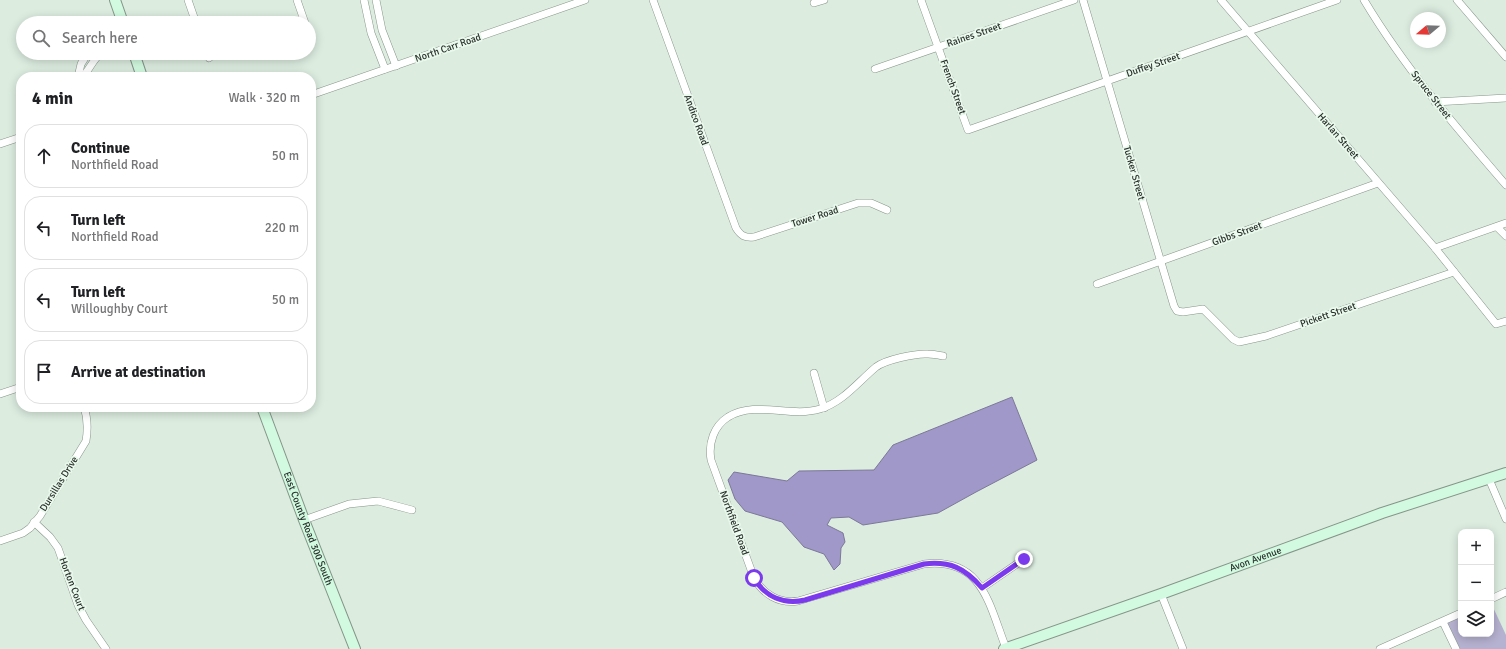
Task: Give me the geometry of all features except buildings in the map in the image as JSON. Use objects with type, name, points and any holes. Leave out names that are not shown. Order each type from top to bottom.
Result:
[{"type":"main road","points":[[115,0],[121,16]]},
{"type":"main road","points":[[136,60],[141,72]]},
{"type":"main road","name":"East County Road 300 South","points":[[264,412],[304,520],[355,649]]},
{"type":"main road","name":"Avon Avenue","points":[[1005,649],[1161,594],[1382,513],[1506,473]]},
{"type":"street","points":[[188,0],[194,16]]},
{"type":"street","points":[[297,0],[303,16]]},
{"type":"street","points":[[364,0],[371,33],[385,70]]},
{"type":"street","points":[[376,0],[382,30],[396,66]]},
{"type":"street","name":"North Carr Road","points":[[316,93],[584,0]]},
{"type":"street","name":"Andico Road","points":[[653,0],[736,228],[744,237]]},
{"type":"street","points":[[814,3],[824,0]]},
{"type":"street","name":"French Street","points":[[921,0],[968,130]]},
{"type":"street","name":"Raines Street","points":[[875,69],[1074,0]]},
{"type":"street","name":"Tucker Street","points":[[1083,0],[1159,261],[1176,311],[1183,312],[1203,309],[1210,315]]},
{"type":"street","name":"Harlan Street","points":[[1220,0],[1362,162],[1378,183],[1435,248],[1496,324],[1506,321]]},
{"type":"street","name":"Duffey Street","points":[[968,130],[1337,0]]},
{"type":"street","name":"Spruce Street","points":[[1364,0],[1380,26],[1435,102],[1506,185]]},
{"type":"street","points":[[1457,0],[1506,57]]},
{"type":"street","points":[[79,72],[84,60]]},
{"type":"street","points":[[87,72],[95,60]]},
{"type":"street","points":[[1435,102],[1506,98]]},
{"type":"street","points":[[0,144],[16,139]]},
{"type":"street","name":"Gibbs Street","points":[[1097,284],[1378,183]]},
{"type":"street","name":"Tower Road","points":[[744,237],[754,237],[858,203],[871,203],[887,210]]},
{"type":"street","points":[[1435,248],[1506,223]]},
{"type":"street","points":[[1497,227],[1506,236]]},
{"type":"street","name":"Pickett Street","points":[[1210,315],[1233,339],[1239,342],[1253,340],[1454,272]]},
{"type":"street","name":"Northfield Road","points":[[943,356],[927,353],[884,362],[877,366],[840,399],[824,408],[800,413],[760,410],[738,412],[726,418],[720,424],[712,438],[710,454],[713,467],[754,578],[768,595],[787,602],[798,601],[924,564],[942,563],[959,568],[973,577],[982,588],[1005,649]]},
{"type":"street","points":[[814,373],[824,408]]},
{"type":"street","points":[[0,394],[16,389]]},
{"type":"street","name":"Dursillas Drive","points":[[0,541],[23,533],[40,516],[86,441],[88,430],[85,412]]},
{"type":"street","points":[[1488,479],[1506,519]]},
{"type":"street","points":[[304,520],[349,504],[378,501],[412,510]]},
{"type":"street","name":"Horton Court","points":[[34,522],[50,537],[58,548],[78,605],[86,620],[106,649]]},
{"type":"street","points":[[982,588],[1024,559]]},
{"type":"street","points":[[1494,598],[1506,592]]},
{"type":"street","points":[[1161,594],[1183,649]]},
{"type":"street","points":[[1380,649],[1458,614]]},
{"type":"street","points":[[1443,622],[1456,649]]},
{"type":"shaded area","points":[[1012,397],[1037,460],[938,513],[863,525],[849,517],[831,518],[827,525],[843,533],[845,542],[841,548],[840,564],[834,570],[824,554],[804,547],[782,522],[745,511],[735,499],[728,480],[734,472],[787,481],[799,471],[874,470],[893,445]]},
{"type":"shaded area","points":[[1494,609],[1506,635],[1506,649],[1458,649],[1444,621],[1458,614],[1458,637],[1494,637]]},
{"type":"route","points":[[754,578],[768,595],[780,600],[792,602],[805,600],[924,564],[933,563],[952,565],[966,571],[982,588],[1024,559]]}]
